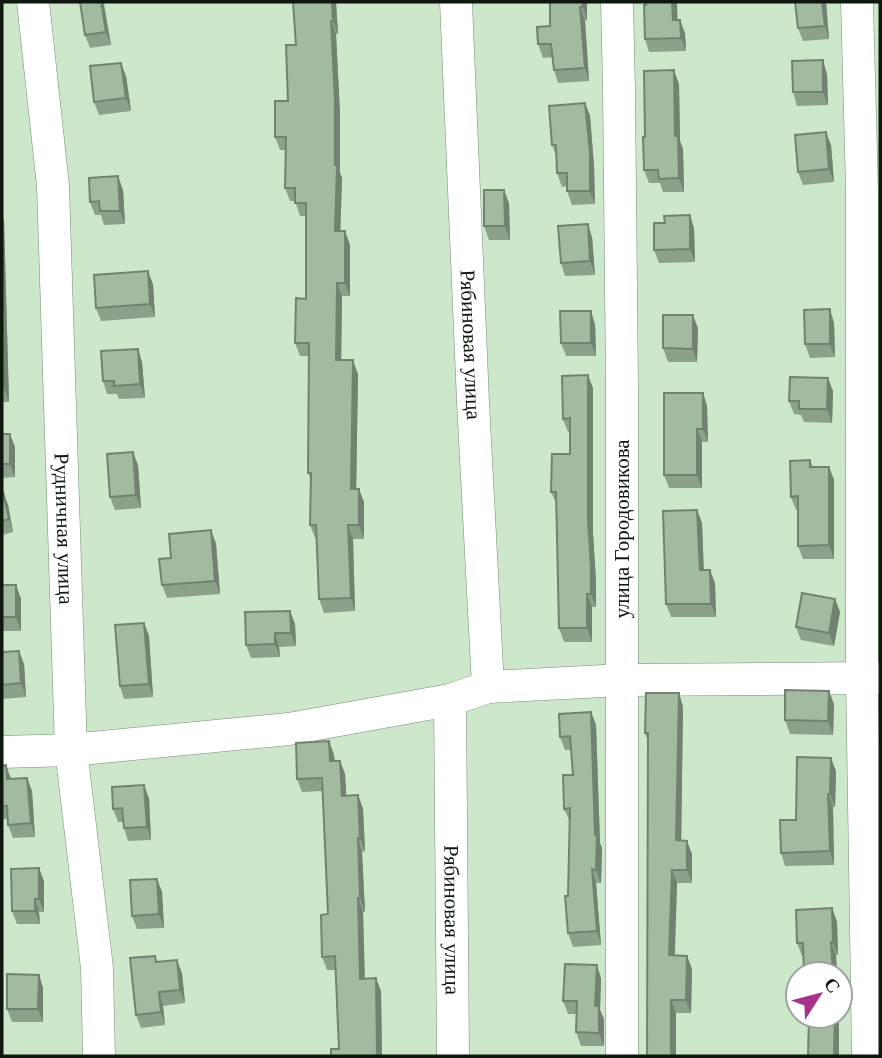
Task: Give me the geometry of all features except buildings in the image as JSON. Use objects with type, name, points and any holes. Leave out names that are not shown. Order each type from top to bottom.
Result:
[{"type":"street","name":"Рудничная улица","points":[[33,2],[53,186],[71,750],[97,968],[99,1056]]},
{"type":"street","name":"Рябиновая улица","points":[[456,2],[488,687]]},
{"type":"street","name":"улица Городовикова","points":[[617,2],[621,233],[622,1056]]},
{"type":"street","points":[[857,2],[863,189],[871,678],[868,1056]]},
{"type":"street","points":[[2,752],[71,750],[289,729],[450,700],[488,687],[623,680],[871,678]]},
{"type":"street","name":"Рябиновая улица","points":[[450,700],[453,1056]]}]
